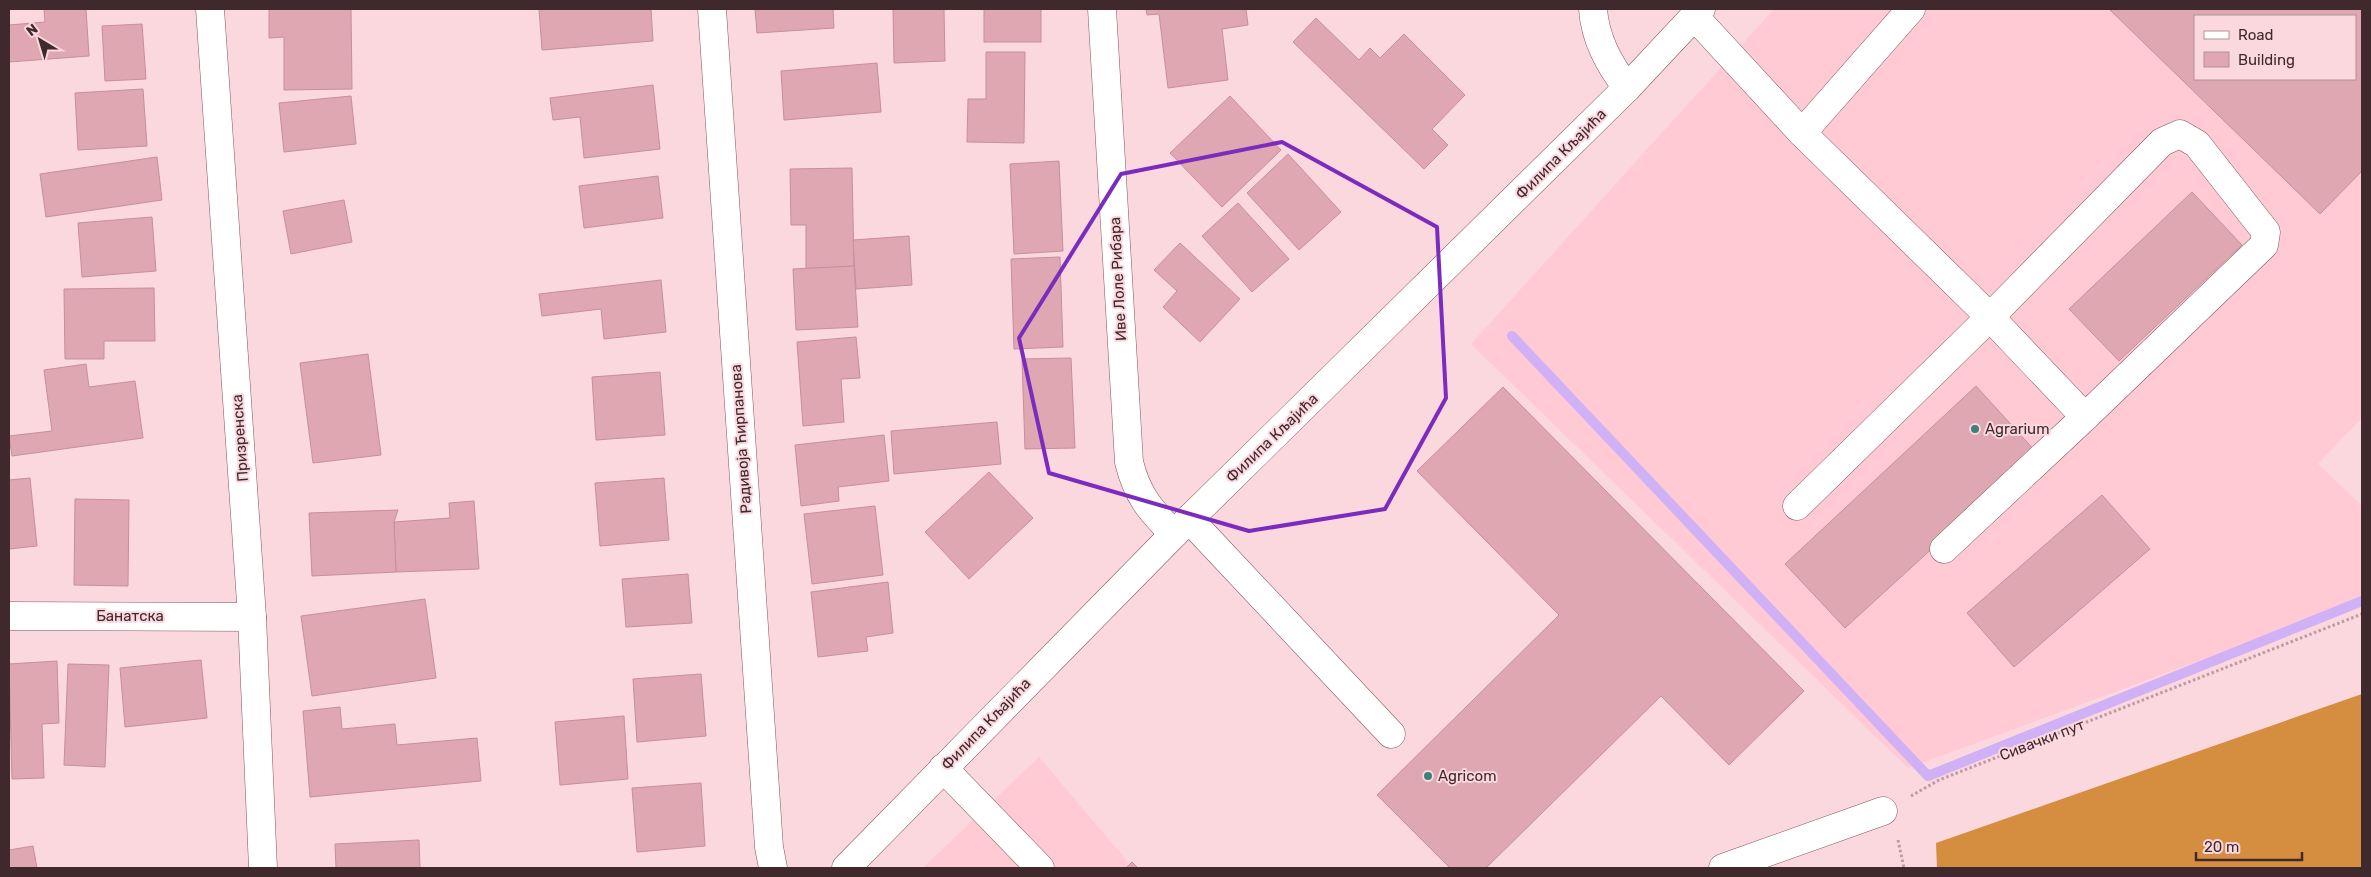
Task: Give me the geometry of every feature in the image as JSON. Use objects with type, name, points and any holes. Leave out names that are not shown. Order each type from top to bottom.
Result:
[{"type":"street","name":"Призренска","points":[[210,9],[252,617],[263,868]]},
{"type":"street","name":"Радивоја Ћирпанова","points":[[712,9],[768,837],[773,868]]},
{"type":"street","name":"Иве Лоле Рибара","points":[[1102,9],[1129,462],[1134,483],[1142,498],[1181,526],[1391,734]]},
{"type":"street","points":[[1593,9],[1594,25],[1606,55],[1627,88]]},
{"type":"street","points":[[1802,133],[1910,9]]},
{"type":"street","name":"Филипа Кљајића","points":[[846,868],[1181,526],[1627,88],[1697,12]]},
{"type":"street","points":[[1697,12],[1802,133],[1990,317],[2085,417]]},
{"type":"street","points":[[1797,506],[1990,317],[2162,142],[2180,134],[2196,144],[2266,232],[2264,246],[1944,549]]},
{"type":"street","name":"Банатска","points":[[9,616],[252,617]]},
{"type":"street","points":[[943,768],[1040,868]]},
{"type":"street","points":[[1723,868],[1883,812]]},
{"type":"path","name":"Сивачки пут","points":[[1883,812],[1939,780],[2362,614]]},
{"type":"highlighted area","points":[[1282,142],[1437,227],[1446,398],[1385,509],[1249,531],[1049,473],[1019,338],[1121,174]]},
{"type":"shaded area","points":[[1774,9],[2362,9],[2362,417],[2318,464],[2362,506],[2362,601],[1908,768],[1471,344]]},
{"type":"shaded area","points":[[2362,694],[2362,868],[1937,868],[1936,843]]},
{"type":"shaded area","points":[[1039,757],[1133,868],[923,868]]},
{"type":"building","points":[[44,9],[86,9],[89,56],[9,62],[9,25],[45,22]]},
{"type":"building","points":[[269,9],[351,9],[352,89],[284,90],[284,37],[269,38]]},
{"type":"building","points":[[539,9],[651,9],[653,41],[542,50]]},
{"type":"building","points":[[755,9],[833,9],[834,28],[757,33]]},
{"type":"building","points":[[893,9],[944,9],[945,61],[894,63]]},
{"type":"building","points":[[984,9],[1041,9],[1041,42],[984,42]]},
{"type":"building","points":[[1146,9],[1246,9],[1248,25],[1222,29],[1228,80],[1168,88],[1159,14],[1147,15]]},
{"type":"building","points":[[2109,9],[2362,9],[2362,171],[2320,214]]},
{"type":"building","points":[[1316,18],[1359,60],[1370,48],[1380,58],[1404,34],[1465,95],[1432,129],[1448,145],[1424,169],[1293,42]]},
{"type":"building","points":[[142,24],[146,79],[105,81],[102,26]]},
{"type":"building","points":[[986,52],[1025,52],[1024,143],[967,142],[968,99],[986,99]]},
{"type":"building","points":[[877,63],[881,112],[784,120],[781,71]]},
{"type":"building","points":[[653,85],[660,149],[584,158],[580,117],[553,120],[550,98]]},
{"type":"building","points":[[143,89],[147,146],[78,150],[75,93]]},
{"type":"building","points":[[351,96],[356,144],[284,152],[279,103]]},
{"type":"building","points":[[1230,96],[1281,150],[1222,207],[1170,153]]},
{"type":"building","points":[[1288,154],[1341,212],[1299,250],[1247,193]]},
{"type":"building","points":[[157,157],[162,200],[46,217],[40,174]]},
{"type":"building","points":[[1059,161],[1063,251],[1014,254],[1010,164]]},
{"type":"building","points":[[852,168],[854,266],[806,269],[806,225],[791,225],[790,169]]},
{"type":"building","points":[[658,176],[663,218],[584,228],[579,186]]},
{"type":"building","points":[[2192,192],[2242,245],[2119,361],[2069,309]]},
{"type":"building","points":[[344,200],[352,242],[291,254],[283,211]]},
{"type":"building","points":[[1238,203],[1289,259],[1252,292],[1202,236]]},
{"type":"building","points":[[152,217],[156,271],[82,277],[78,223]]},
{"type":"building","points":[[909,236],[912,285],[856,289],[853,240]]},
{"type":"building","points":[[1180,243],[1240,299],[1200,342],[1163,307],[1177,291],[1154,270]]},
{"type":"building","points":[[1060,257],[1063,347],[1014,349],[1011,259]]},
{"type":"building","points":[[854,266],[858,327],[796,330],[793,269]]},
{"type":"building","points":[[661,280],[666,332],[604,339],[601,309],[542,316],[539,294]]},
{"type":"building","points":[[154,288],[155,341],[104,341],[104,359],[65,359],[64,289]]},
{"type":"building","points":[[856,337],[860,378],[841,379],[844,422],[803,426],[797,342]]},
{"type":"building","points":[[368,354],[381,455],[313,463],[300,363]]},
{"type":"building","points":[[1071,358],[1075,448],[1025,449],[1022,359]]},
{"type":"building","points":[[86,364],[89,387],[135,381],[143,438],[12,456],[9,436],[52,431],[44,370]]},
{"type":"building","points":[[660,372],[665,435],[596,440],[592,377]]},
{"type":"building","points":[[1976,386],[2037,453],[1845,628],[1785,564]]},
{"type":"building","points":[[1503,387],[1804,691],[1729,765],[1661,696],[1486,868],[1450,868],[1377,795],[1559,615],[1417,471]]},
{"type":"building","points":[[997,422],[1001,464],[894,474],[891,431]]},
{"type":"building","points":[[884,435],[889,481],[838,487],[839,501],[801,506],[795,445]]},
{"type":"building","points":[[989,472],[1033,518],[969,579],[925,532]]},
{"type":"building","points":[[30,478],[37,546],[9,549],[9,480]]},
{"type":"building","points":[[664,478],[669,540],[600,546],[595,483]]},
{"type":"building","points":[[2102,495],[2150,549],[2014,667],[1967,613]]},
{"type":"building","points":[[75,499],[129,500],[128,586],[74,585]]},
{"type":"building","points":[[474,501],[479,569],[396,572],[394,522],[450,518],[449,503]]},
{"type":"building","points":[[875,506],[883,575],[812,584],[804,514]]},
{"type":"building","points":[[398,510],[394,522],[396,572],[312,576],[309,513]]},
{"type":"building","points":[[688,574],[692,623],[626,627],[622,579]]},
{"type":"building","points":[[888,582],[893,633],[866,637],[868,651],[818,657],[811,592]]},
{"type":"building","points":[[425,599],[436,678],[312,696],[301,616]]},
{"type":"building","points":[[201,660],[207,718],[125,727],[120,668]]},
{"type":"building","points":[[57,661],[59,723],[42,724],[44,778],[12,779],[9,664]]},
{"type":"building","points":[[68,664],[109,665],[105,767],[64,765]]},
{"type":"building","points":[[701,674],[706,736],[637,742],[633,679]]},
{"type":"building","points":[[340,707],[342,729],[395,724],[397,745],[477,738],[481,781],[310,797],[303,711]]},
{"type":"building","points":[[624,716],[628,779],[560,785],[555,722]]},
{"type":"building","points":[[701,783],[705,846],[637,852],[632,788]]},
{"type":"building","points":[[419,840],[420,868],[336,868],[335,844]]},
{"type":"building","points":[[33,846],[37,868],[9,868],[9,850]]},
{"type":"building","points":[[1132,862],[1138,868],[1126,868]]},
{"type":"waterway","points":[[1512,336],[1928,776],[2362,601]]},
{"type":"place","name":"Agrarium","points":[[1975,429]]},
{"type":"place","name":"Agricom","points":[[1428,776]]}]
